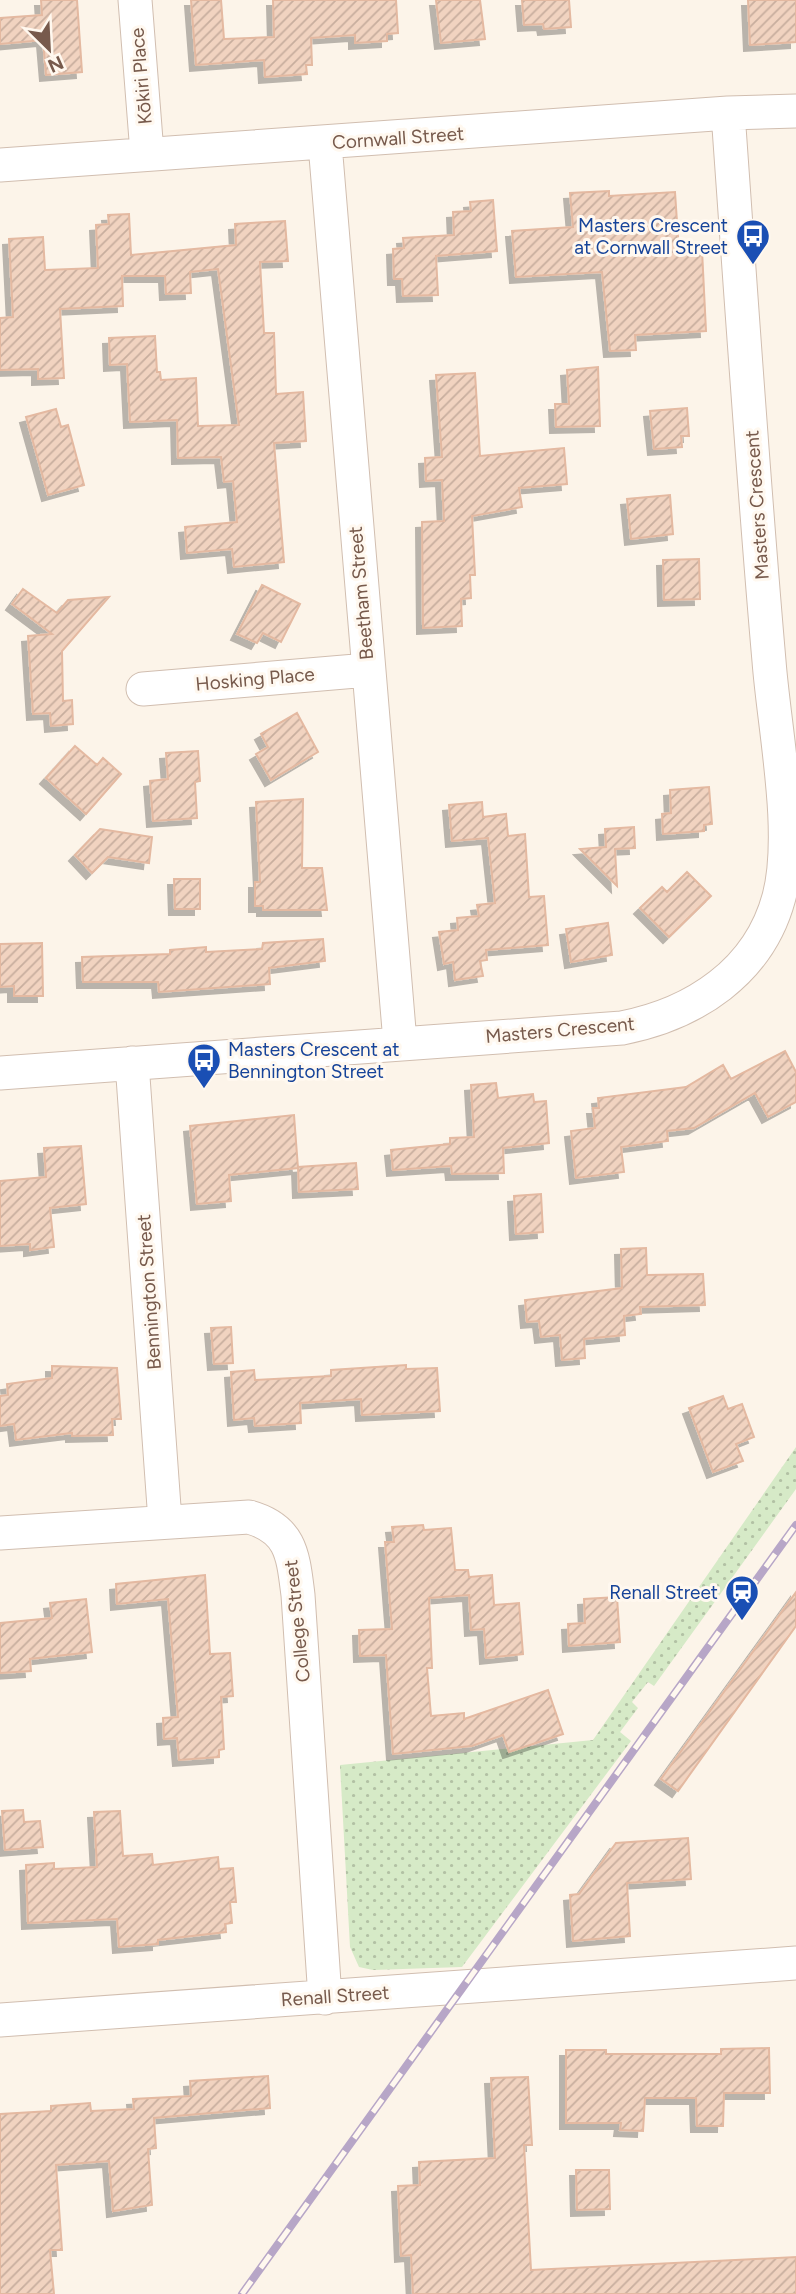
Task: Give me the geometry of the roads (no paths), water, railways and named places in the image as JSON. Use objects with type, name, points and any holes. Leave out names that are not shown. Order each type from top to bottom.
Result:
[{"type":"street","name":"Kōkiri Place","points":[[135,0],[147,153]]},
{"type":"street","name":"Cornwall Street","points":[[0,165],[147,153],[325,144],[728,113],[796,111]]},
{"type":"street","name":"Masters Crescent","points":[[0,1073],[622,1028],[654,1021],[684,1010],[716,990],[744,964],[765,933],[779,897],[785,854],[781,771],[782,662],[728,113]]},
{"type":"street","name":"Beetham Street","points":[[325,144],[400,1042]]},
{"type":"street","name":"Hosking Place","points":[[143,689],[368,670]]},
{"type":"street","name":"Bennington Street","points":[[132,1063],[165,1521]]},
{"type":"street","name":"College Street","points":[[0,1533],[249,1517],[267,1522],[288,1544],[298,1595],[326,1998]]},
{"type":"street","name":"Renall Street","points":[[0,2020],[796,1963]]},
{"type":"railway","points":[[242,2294],[796,1525]]},
{"type":"place","name":"Masters Crescent at Cornwall Street","points":[[753,266]]},
{"type":"place","name":"Masters Crescent at Bennington Street","points":[[204,1090]]},
{"type":"place","name":"Renall Street","points":[[742,1622]]}]
